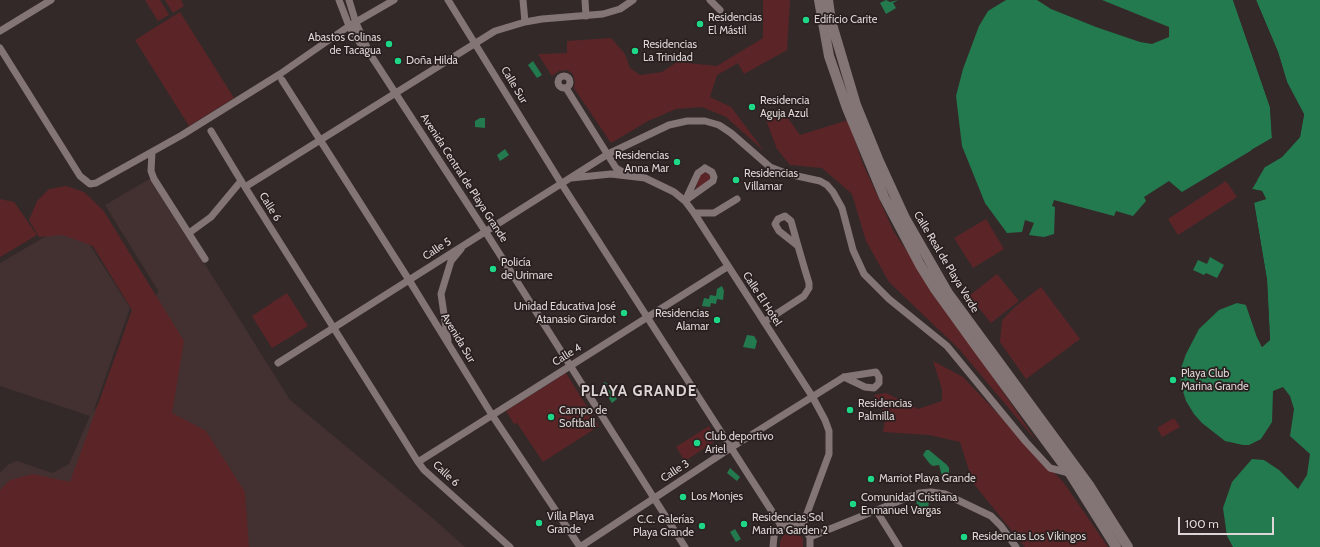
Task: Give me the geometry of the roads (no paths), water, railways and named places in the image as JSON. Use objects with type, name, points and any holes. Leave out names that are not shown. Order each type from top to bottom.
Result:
[{"type":"street","points":[[0,31],[50,0]]},
{"type":"street","points":[[339,0],[350,26],[358,34]]},
{"type":"street","name":"Avenida Central de Playa Grande","points":[[349,0],[358,34],[366,42],[367,48],[486,231],[685,547]]},
{"type":"street","points":[[0,48],[80,176],[85,182],[90,184],[96,183],[152,152],[280,74],[356,22],[394,0]]},
{"type":"street","name":"Calle Sur","points":[[448,0],[564,181],[647,317],[732,447],[782,527]]},
{"type":"street","points":[[523,0],[525,22]]},
{"type":"street","points":[[585,0],[586,16]]},
{"type":"street","name":"Calle 6","points":[[510,547],[424,470],[418,462],[243,184],[319,140],[495,30],[525,22],[603,14],[614,11],[632,0]]},
{"type":"street","points":[[710,0],[720,10]]},
{"type":"street","name":"Calle Real de Playa Verde","points":[[819,0],[829,56],[889,195],[925,264],[968,328],[1128,547]]},
{"type":"street","name":"Calle Real de Playa Verde","points":[[828,0],[831,20],[851,106]]},
{"type":"street","name":"Avenida Sur","points":[[282,80],[409,280],[492,415],[580,547]]},
{"type":"street","points":[[566,88],[616,168],[628,175]]},
{"type":"street","name":"Calle 5","points":[[278,363],[608,154],[670,125],[687,121],[705,121],[719,125],[731,133],[770,167],[788,174],[820,181],[827,185],[834,192],[842,208],[853,250],[864,274],[889,298],[947,346],[994,405],[1050,468],[1076,474]]},
{"type":"street","points":[[188,233],[211,217],[243,184],[211,131]]},
{"type":"street","points":[[152,152],[151,171],[154,179],[205,259]]},
{"type":"street","points":[[705,168],[711,170],[714,175],[713,182],[685,201],[699,171],[705,168]]},
{"type":"street","name":"Calle El Hotel","points":[[564,181],[602,174],[628,175],[645,178],[663,186],[685,201],[694,213],[812,396],[825,420],[830,445],[827,465],[802,527]]},
{"type":"street","points":[[694,213],[714,213],[737,199]]},
{"type":"street","points":[[449,345],[440,294],[451,261],[465,244]]},
{"type":"street","points":[[764,322],[804,296],[809,290],[809,283],[798,246]]},
{"type":"street","name":"Calle 4","points":[[418,462],[727,266]]},
{"type":"street","name":"Calle 3","points":[[580,547],[732,447],[844,377]]},
{"type":"street","name":"Calle Real de Playa Verde","points":[[1086,488],[1116,547]]},
{"type":"street","points":[[810,537],[919,493],[945,494],[974,506],[995,518],[1016,547]]},
{"type":"street","points":[[876,510],[899,547]]},
{"type":"street","points":[[773,547],[774,536],[782,527],[792,524],[802,527],[810,537],[810,547]]},
{"type":"place","name":"Edificio Carite","points":[[806,20]]},
{"type":"place","name":"Residencias El Mástil","points":[[700,24]]},
{"type":"place","name":"Abastos Colinas de Tacagua","points":[[389,44]]},
{"type":"place","name":"Residencias La Trinidad","points":[[635,51]]},
{"type":"place","name":"Doña Hilda","points":[[398,61]]},
{"type":"place","name":"Residencia Aguja Azul","points":[[752,107]]},
{"type":"place","name":"Residencias Anna Mar","points":[[677,162]]},
{"type":"place","name":"Residencias Villamar","points":[[736,180]]},
{"type":"place","name":"Policía de Urimare","points":[[493,269]]},
{"type":"place","name":"Unidad Educativa José Atanasio Girardot","points":[[624,313]]},
{"type":"place","name":"Residencias Alamar","points":[[717,320]]},
{"type":"place","name":"Playa Club Marina Grande","points":[[1173,380]]},
{"type":"place","name":"Residencias Palmilla","points":[[850,410]]},
{"type":"place","name":"Campo de Softball","points":[[551,417]]},
{"type":"place","name":"Club deportivo Ariel","points":[[697,443]]},
{"type":"place","name":"Marriot Playa Grande","points":[[871,479]]},
{"type":"place","name":"Los Monjes","points":[[683,497]]},
{"type":"place","name":"Comunidad Cristiana Enmanuel Vargas","points":[[853,504]]},
{"type":"place","name":"Villa Playa Grande","points":[[539,523]]},
{"type":"place","name":"Residencias Sol Marina Garden 2","points":[[744,524]]},
{"type":"place","name":"C.C. Galerías Playa Grande","points":[[702,526]]},
{"type":"place","name":"Residencias Los Vikingos","points":[[964,537]]},
{"type":"district","name":"PLAYA GRANDE","points":[[639,392]]}]
